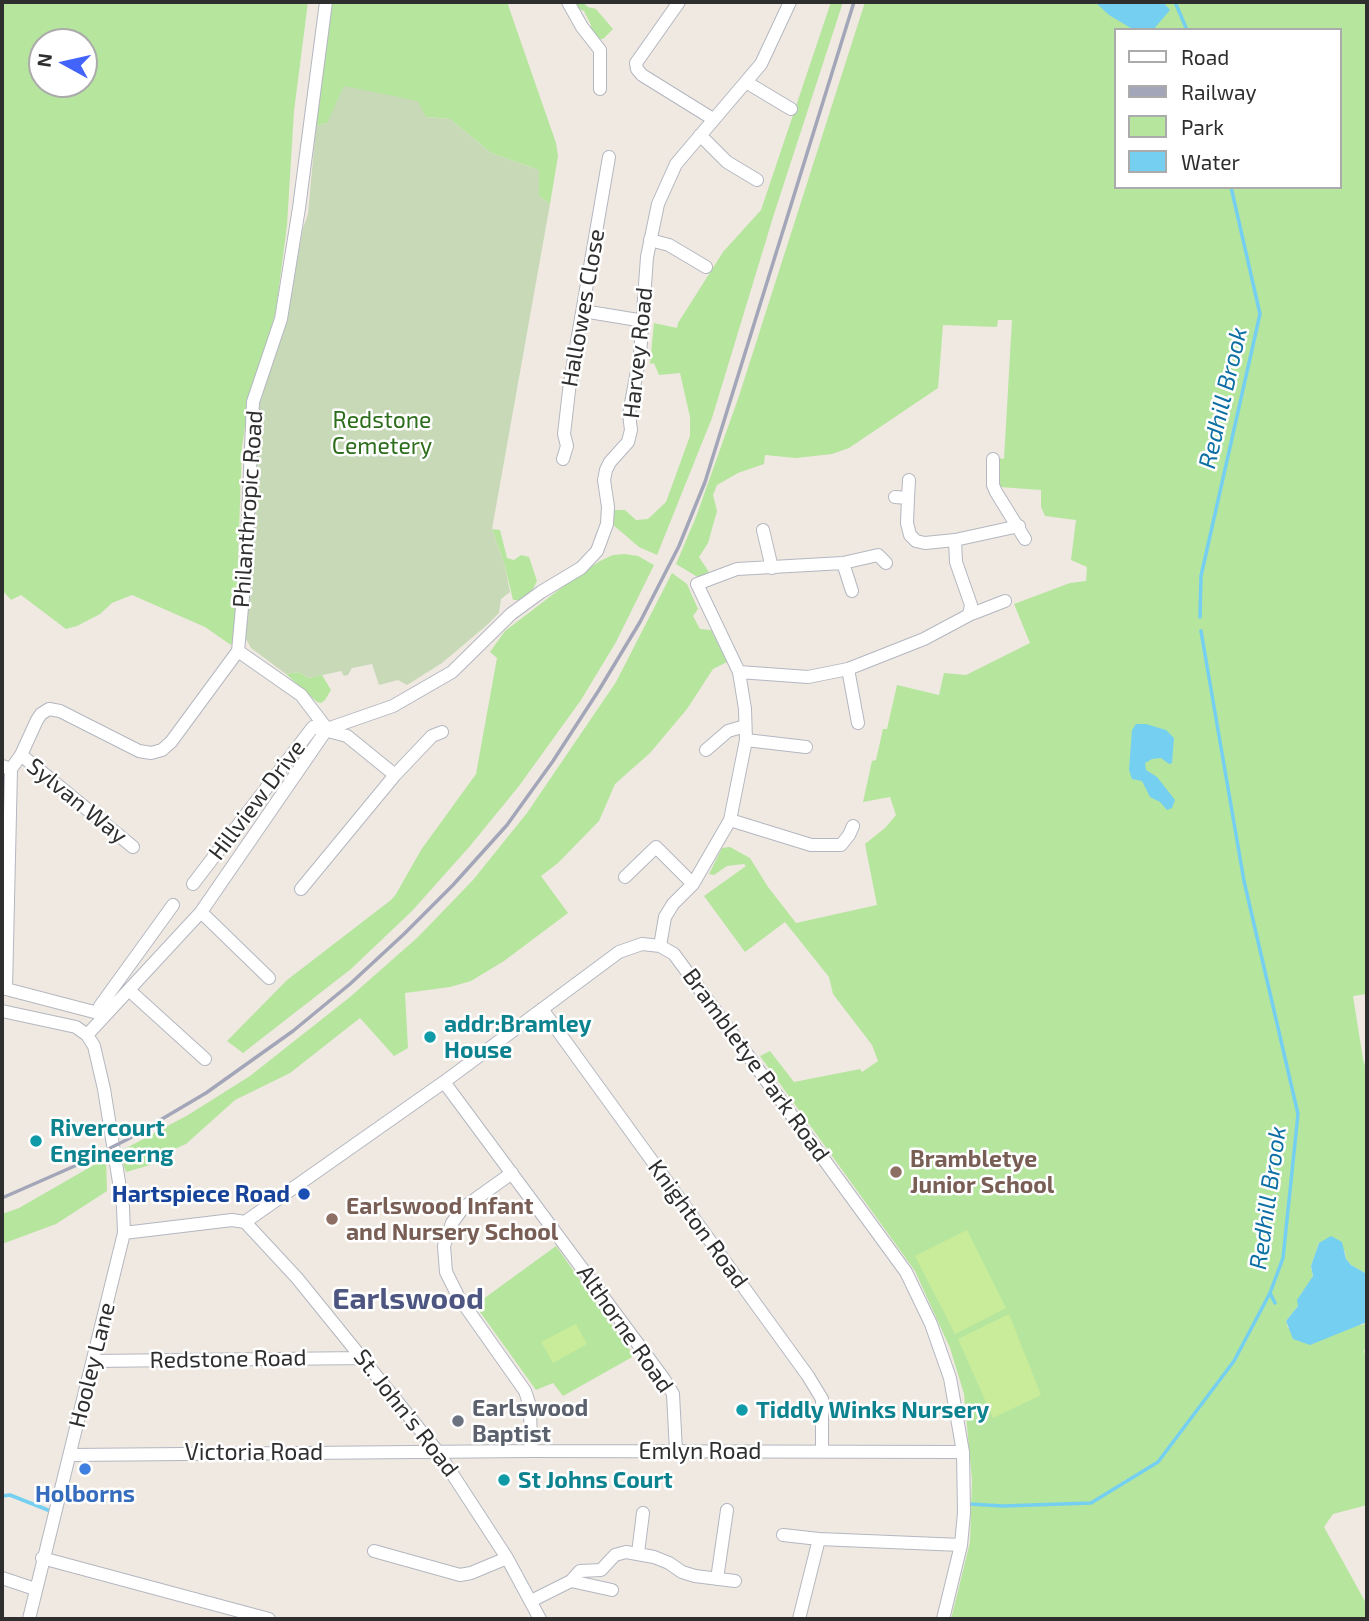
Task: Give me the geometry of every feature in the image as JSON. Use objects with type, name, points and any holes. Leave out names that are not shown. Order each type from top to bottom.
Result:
[{"type":"street","name":"Philanthropic Road","points":[[238,651],[246,564],[253,402],[281,319],[299,208],[326,2]]},
{"type":"street","points":[[568,2],[582,27],[600,50],[600,89]]},
{"type":"street","points":[[679,2],[636,63],[637,69],[642,75],[713,119]]},
{"type":"street","name":"Harvey Road","points":[[327,729],[393,706],[452,672],[510,614],[581,568],[597,551],[607,524],[608,507],[604,480],[606,470],[628,442],[631,430],[631,397],[640,355],[650,240],[658,204],[676,164],[761,64],[790,2]]},
{"type":"street","points":[[746,82],[791,109]]},
{"type":"street","points":[[700,135],[727,162],[757,180]]},
{"type":"street","name":"Hallowes Close","points":[[563,459],[567,446],[564,434],[569,393],[609,157]]},
{"type":"street","points":[[650,240],[669,245],[706,267]]},
{"type":"street","points":[[583,311],[644,321]]},
{"type":"street","points":[[993,459],[993,485],[1025,539]]},
{"type":"street","points":[[909,480],[902,497],[910,535],[916,541],[925,543],[956,540],[1019,526]]},
{"type":"street","points":[[763,530],[772,568]]},
{"type":"street","points":[[956,540],[956,562],[971,605],[969,615]]},
{"type":"street","points":[[124,1233],[232,1220],[246,1222],[444,1082],[619,952],[642,944],[660,946],[665,917],[673,904],[693,884],[730,820],[746,740],[740,672],[697,584],[737,569],[842,563],[878,555],[886,563]]},
{"type":"street","points":[[842,563],[852,591]]},
{"type":"street","points":[[740,672],[808,677],[848,669],[924,639],[969,615],[1005,601]]},
{"type":"street","points":[[238,651],[301,695],[327,729],[347,736],[395,775]]},
{"type":"street","name":"Sylvan Way","points":[[6,767],[21,755],[41,713],[49,709],[60,711],[139,751],[150,753],[162,750],[171,742],[238,651]]},
{"type":"street","points":[[848,669],[858,723]]},
{"type":"street","points":[[706,750],[728,731],[745,726]]},
{"type":"street","name":"Hillview Drive","points":[[193,884],[313,727],[327,729]]},
{"type":"street","points":[[2,1011],[76,1027],[87,1035],[100,1015],[130,991],[201,912],[327,729]]},
{"type":"street","points":[[301,889],[395,775],[432,736],[442,732]]},
{"type":"street","points":[[746,740],[806,747]]},
{"type":"street","name":"Sylvan Way","points":[[21,755],[133,847]]},
{"type":"street","points":[[6,767],[6,989],[100,1015]]},
{"type":"street","points":[[730,820],[811,845],[841,845],[853,826]]},
{"type":"street","points":[[625,877],[656,847],[693,884]]},
{"type":"street","points":[[100,1015],[100,1006],[173,905]]},
{"type":"street","points":[[201,912],[269,978]]},
{"type":"street","name":"Brambletye Park Road","points":[[660,946],[674,954],[685,966],[906,1272],[920,1299],[944,1357],[957,1408],[963,1452],[964,1513],[961,1545],[943,1619]]},
{"type":"street","points":[[130,991],[205,1059]]},
{"type":"street","name":"Knighton Road","points":[[542,1009],[808,1376],[822,1399],[822,1451]]},
{"type":"street","name":"Hooley Lane","points":[[29,1619],[124,1233],[121,1184],[100,1063],[87,1035]]},
{"type":"street","name":"Althorne Road","points":[[444,1082],[664,1379],[673,1395],[676,1451]]},
{"type":"street","points":[[512,1173],[463,1208],[452,1223],[444,1246],[446,1272],[457,1296],[525,1391],[530,1406],[531,1451]]},
{"type":"street","name":"St. John's Road","points":[[246,1222],[298,1278],[438,1452],[507,1558],[540,1619]]},
{"type":"street","name":"Redstone Road","points":[[93,1361],[363,1358]]},
{"type":"street","name":"Emlyn Road","points":[[438,1452],[963,1452]]},
{"type":"street","name":"Victoria Road","points":[[70,1455],[438,1452]]},
{"type":"street","points":[[717,1579],[727,1510]]},
{"type":"street","points":[[638,1553],[643,1513]]},
{"type":"street","points":[[783,1535],[961,1545]]},
{"type":"street","points":[[799,1619],[819,1539]]},
{"type":"street","points":[[374,1551],[460,1575],[507,1558]]},
{"type":"street","points":[[531,1601],[571,1581],[580,1571],[601,1570],[615,1555],[626,1552],[669,1563],[682,1572],[735,1581]]},
{"type":"street","points":[[42,1558],[269,1619]]},
{"type":"street","points":[[2,1578],[35,1589]]},
{"type":"street","points":[[571,1581],[612,1590]]},
{"type":"green space","points":[[2,2],[308,2],[294,111],[287,225],[276,311],[249,402],[242,447],[237,634],[231,645],[205,627],[132,595],[112,603],[100,614],[77,626],[66,629],[21,595],[11,600],[2,590]]},
{"type":"green space","points":[[332,2],[507,2],[556,143],[558,156],[550,204],[539,196],[539,170],[491,153],[450,119],[426,117],[316,126]]},
{"type":"green space","points":[[574,2],[582,2],[596,9],[613,29],[603,39],[599,39],[590,29],[591,25],[584,11],[577,8]]},
{"type":"green space","points":[[831,2],[843,2],[774,214],[712,418],[657,555],[639,547],[612,524],[614,510],[625,510],[636,520],[648,519],[666,502],[690,436],[690,417],[680,373],[659,375],[654,363],[650,364],[654,323],[677,328],[723,252],[761,210]]},
{"type":"green space","points":[[865,2],[1367,2],[1367,994],[1353,996],[1367,1073],[1367,1274],[1351,1265],[1345,1252],[1319,1243],[1311,1266],[1313,1276],[1307,1289],[1302,1292],[1298,1306],[1286,1321],[1288,1328],[1362,1325],[1367,1322],[1367,1349],[1364,1350],[1367,1366],[1367,1505],[1333,1514],[1324,1527],[1367,1605],[1367,1619],[951,1619],[970,1542],[972,1480],[964,1394],[950,1348],[915,1271],[760,1056],[770,1051],[794,1082],[860,1069],[862,1072],[878,1061],[872,1045],[833,994],[829,977],[785,922],[745,952],[704,896],[746,866],[727,866],[714,875],[709,874],[722,848],[730,847],[750,858],[796,923],[877,905],[865,844],[896,815],[890,797],[863,802],[872,761],[876,760],[883,729],[887,729],[897,685],[939,695],[944,673],[966,675],[1030,643],[1014,604],[1070,583],[1086,581],[1087,567],[1071,560],[1076,520],[1045,516],[1041,507],[1041,490],[1000,487],[997,482],[999,458],[1004,459],[1012,320],[998,320],[997,327],[943,325],[938,388],[849,448],[832,454],[796,458],[765,455],[764,464],[738,473],[717,485],[713,495],[717,511],[708,543],[699,557],[709,572],[701,579],[676,564],[696,517],[739,396]]},
{"type":"green space","name":"Redstone Cemetery","points":[[344,86],[418,101],[426,117],[450,119],[491,153],[539,170],[539,196],[550,204],[492,529],[505,566],[510,592],[501,599],[499,613],[487,625],[442,663],[407,685],[398,680],[379,685],[372,664],[352,668],[348,675],[344,676],[341,671],[309,678],[299,672],[286,674],[251,648],[246,639],[256,418],[285,325],[308,214],[316,126],[327,123]]},
{"type":"green space","points":[[492,529],[500,530],[507,558],[514,560],[521,555],[529,557],[537,581],[522,600],[513,600]]},
{"type":"green space","points":[[613,555],[638,556],[654,565],[616,642],[581,700],[519,786],[470,846],[412,911],[351,969],[243,1053],[227,1041],[287,980],[396,894],[421,850],[476,774],[497,658],[490,652],[505,631],[600,561]]},
{"type":"green space","points":[[672,573],[687,584],[698,609],[693,616],[700,629],[711,630],[727,662],[713,669],[687,709],[650,753],[615,784],[599,821],[558,863],[541,876],[568,913],[504,961],[471,981],[450,987],[405,993],[408,1048],[394,1056],[360,1018],[290,1073],[235,1100],[186,1144],[150,1160],[150,1165],[126,1172],[119,1152],[188,1115],[250,1076],[350,997],[418,937],[473,880],[527,813],[616,682]]},
{"type":"green space","points":[[299,672],[309,678],[322,675],[331,690],[325,700],[317,702],[286,674]]},
{"type":"green space","points":[[106,1158],[107,1191],[56,1224],[2,1244],[2,1214],[19,1208]]},
{"type":"green space","points":[[967,1230],[1006,1308],[955,1334],[915,1256]]},
{"type":"green space","points":[[556,1246],[634,1356],[563,1396],[553,1383],[536,1390],[475,1305]]},
{"type":"green space","points":[[1009,1314],[1041,1395],[993,1418],[958,1339]]},
{"type":"green space","points":[[576,1324],[587,1344],[553,1363],[541,1342]]},
{"type":"water","points":[[1095,2],[1163,2],[1170,10],[1155,28],[1131,28],[1109,15]]},
{"type":"water","points":[[1136,724],[1166,730],[1174,738],[1172,763],[1169,764],[1161,758],[1145,763],[1146,770],[1157,777],[1175,800],[1172,808],[1167,810],[1160,802],[1150,797],[1142,781],[1132,779],[1129,770],[1132,730]]},
{"type":"water","points":[[1331,1236],[1342,1242],[1346,1259],[1351,1265],[1367,1274],[1367,1322],[1310,1345],[1293,1339],[1286,1321],[1298,1306],[1297,1300],[1313,1276],[1311,1266],[1319,1243]]},
{"type":"waterway","name":"Redhill Brook","points":[[1175,2],[1186,28]]},
{"type":"waterway","name":"Redhill Brook","points":[[1200,617],[1201,576],[1260,314],[1231,189]]},
{"type":"waterway","name":"Redhill Brook","points":[[970,1504],[1003,1506],[1091,1503],[1158,1462],[1234,1361],[1270,1293],[1283,1258],[1298,1114],[1244,881],[1201,631]]},
{"type":"waterway","points":[[1270,1293],[1275,1303]]},
{"type":"waterway","name":"Redhill Brook","points":[[2,1496],[10,1495],[53,1512]]},
{"type":"railway","points":[[2,1198],[128,1139],[206,1093],[293,1031],[350,984],[453,885],[507,825],[553,761],[640,622],[679,546],[705,482],[854,2]]},
{"type":"place","name":"addr:Bramley House","points":[[430,1037]]},
{"type":"place","name":"Rivercourt Engineerng","points":[[36,1141]]},
{"type":"place","name":"Brambletye Junior School","points":[[896,1172]]},
{"type":"place","name":"Hartspiece Road","points":[[304,1194]]},
{"type":"place","name":"Earlswood Infant and Nursery School","points":[[332,1219]]},
{"type":"place","name":"Tiddly Winks Nursery","points":[[742,1410]]},
{"type":"place","name":"Earlswood Baptist","points":[[458,1421]]},
{"type":"place","name":"Holborns","points":[[85,1469]]},
{"type":"place","name":"St Johns Court","points":[[504,1480]]},
{"type":"district","name":"Earlswood","points":[[408,1299]]}]
